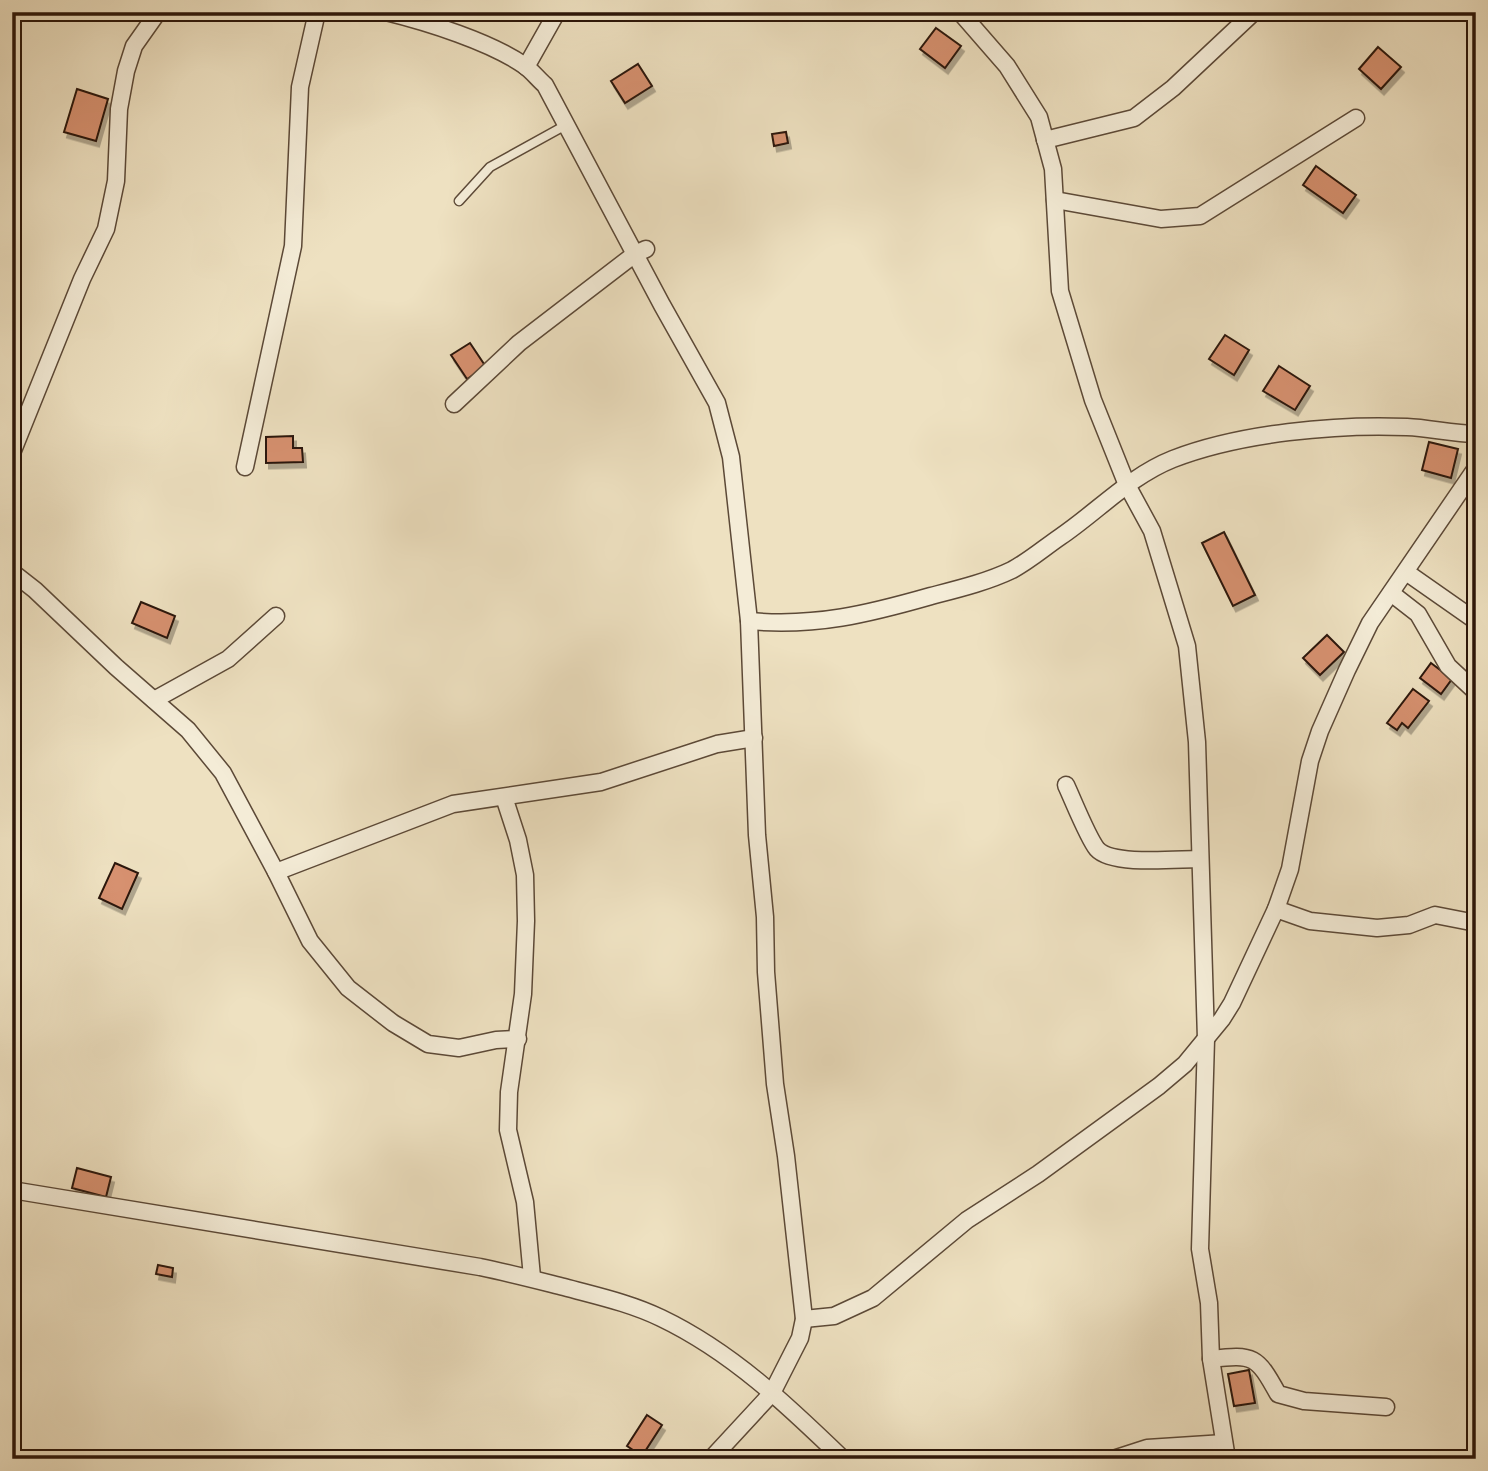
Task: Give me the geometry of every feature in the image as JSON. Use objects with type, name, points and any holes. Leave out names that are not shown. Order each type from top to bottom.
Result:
[{"type":"street","points":[[12,453],[82,279],[106,229],[116,181],[119,109],[126,71],[134,46],[158,12]]},
{"type":"street","points":[[245,467],[293,246],[300,88],[317,12]]},
{"type":"street","points":[[386,12],[500,52],[526,67],[545,85],[641,252],[717,403],[731,457],[750,621],[757,835],[775,1084],[804,1319],[800,1338],[772,1393],[710,1459]]},
{"type":"street","points":[[526,67],[557,12]]},
{"type":"street","points":[[960,12],[1007,66],[1039,117],[1053,169],[1060,290],[1093,400],[1127,485],[1152,531],[1186,646],[1197,742],[1206,1039],[1200,1250],[1209,1303],[1211,1359],[1226,1451],[1147,1448],[1113,1459]]},
{"type":"street","points":[[1045,139],[1134,118],[1173,88],[1254,12]]},
{"type":"street","points":[[1055,200],[1161,219],[1200,216],[1356,118]]},
{"type":"street","points":[[454,404],[519,343],[641,252]]},
{"type":"street","points":[[750,621],[781,624],[820,622],[898,606],[967,586],[1012,569],[1068,532],[1127,485],[1171,460],[1261,436],[1338,429],[1408,427],[1476,434]]},
{"type":"street","points":[[804,1319],[834,1316],[873,1298],[967,1220],[1038,1174],[1159,1086],[1185,1064],[1206,1039],[1232,1003],[1276,909],[1290,869],[1310,761],[1320,731],[1370,623],[1406,572],[1470,492],[1476,468]]},
{"type":"street","points":[[12,572],[188,730],[223,773],[310,941],[348,988],[393,1023],[428,1044],[459,1048],[495,1040],[518,1039]]},
{"type":"street","points":[[1406,572],[1476,621]]},
{"type":"street","points":[[1391,593],[1418,614],[1448,666],[1476,692]]},
{"type":"street","points":[[154,700],[228,659],[276,616]]},
{"type":"street","points":[[276,872],[453,804],[601,782],[717,744],[754,738]]},
{"type":"street","points":[[1066,785],[1098,850],[1109,856],[1133,859],[1199,859]]},
{"type":"street","points":[[504,797],[525,875],[526,945],[523,994],[509,1092],[508,1130],[526,1202],[532,1277]]},
{"type":"street","points":[[1276,909],[1310,921],[1377,928],[1409,925],[1435,915],[1476,923]]},
{"type":"street","points":[[12,1189],[532,1277],[616,1300],[661,1318],[742,1368],[793,1410],[843,1459]]},
{"type":"street","points":[[1211,1359],[1250,1357],[1263,1367],[1278,1394],[1304,1401],[1386,1407]]},
{"type":"lane","points":[[459,201],[490,167],[566,125]]},
{"type":"building","points":[[936,28],[961,46],[945,68],[920,49]]},
{"type":"building","points":[[1378,47],[1401,67],[1381,89],[1359,69]]},
{"type":"building","points":[[638,64],[652,86],[625,103],[611,81]]},
{"type":"building","points":[[77,89],[108,99],[96,141],[64,132]]},
{"type":"building","points":[[786,132],[788,143],[774,146],[772,134]]},
{"type":"building","points":[[1316,166],[1356,195],[1343,213],[1303,185]]},
{"type":"building","points":[[1225,335],[1249,350],[1234,375],[1209,359]]},
{"type":"building","points":[[470,343],[486,367],[467,379],[451,355]]},
{"type":"building","points":[[1279,366],[1310,386],[1295,410],[1263,391]]},
{"type":"building","points":[[293,436],[293,448],[302,448],[303,462],[266,463],[266,437]]},
{"type":"building","points":[[1429,442],[1458,449],[1451,478],[1422,470]]},
{"type":"building","points":[[1224,532],[1255,595],[1233,606],[1202,543]]},
{"type":"building","points":[[141,602],[175,616],[167,638],[132,623]]},
{"type":"building","points":[[1327,635],[1344,652],[1320,675],[1303,658]]},
{"type":"building","points":[[1431,663],[1452,679],[1441,694],[1420,678]]},
{"type":"building","points":[[1413,689],[1429,701],[1408,728],[1402,723],[1397,730],[1387,723]]},
{"type":"building","points":[[115,863],[138,873],[122,909],[99,898]]},
{"type":"building","points":[[77,1168],[111,1177],[106,1197],[72,1188]]},
{"type":"building","points":[[158,1265],[173,1268],[172,1277],[156,1274]]},
{"type":"building","points":[[1249,1370],[1255,1403],[1234,1406],[1228,1374]]},
{"type":"building","points":[[647,1415],[662,1425],[642,1456],[627,1446]]}]
